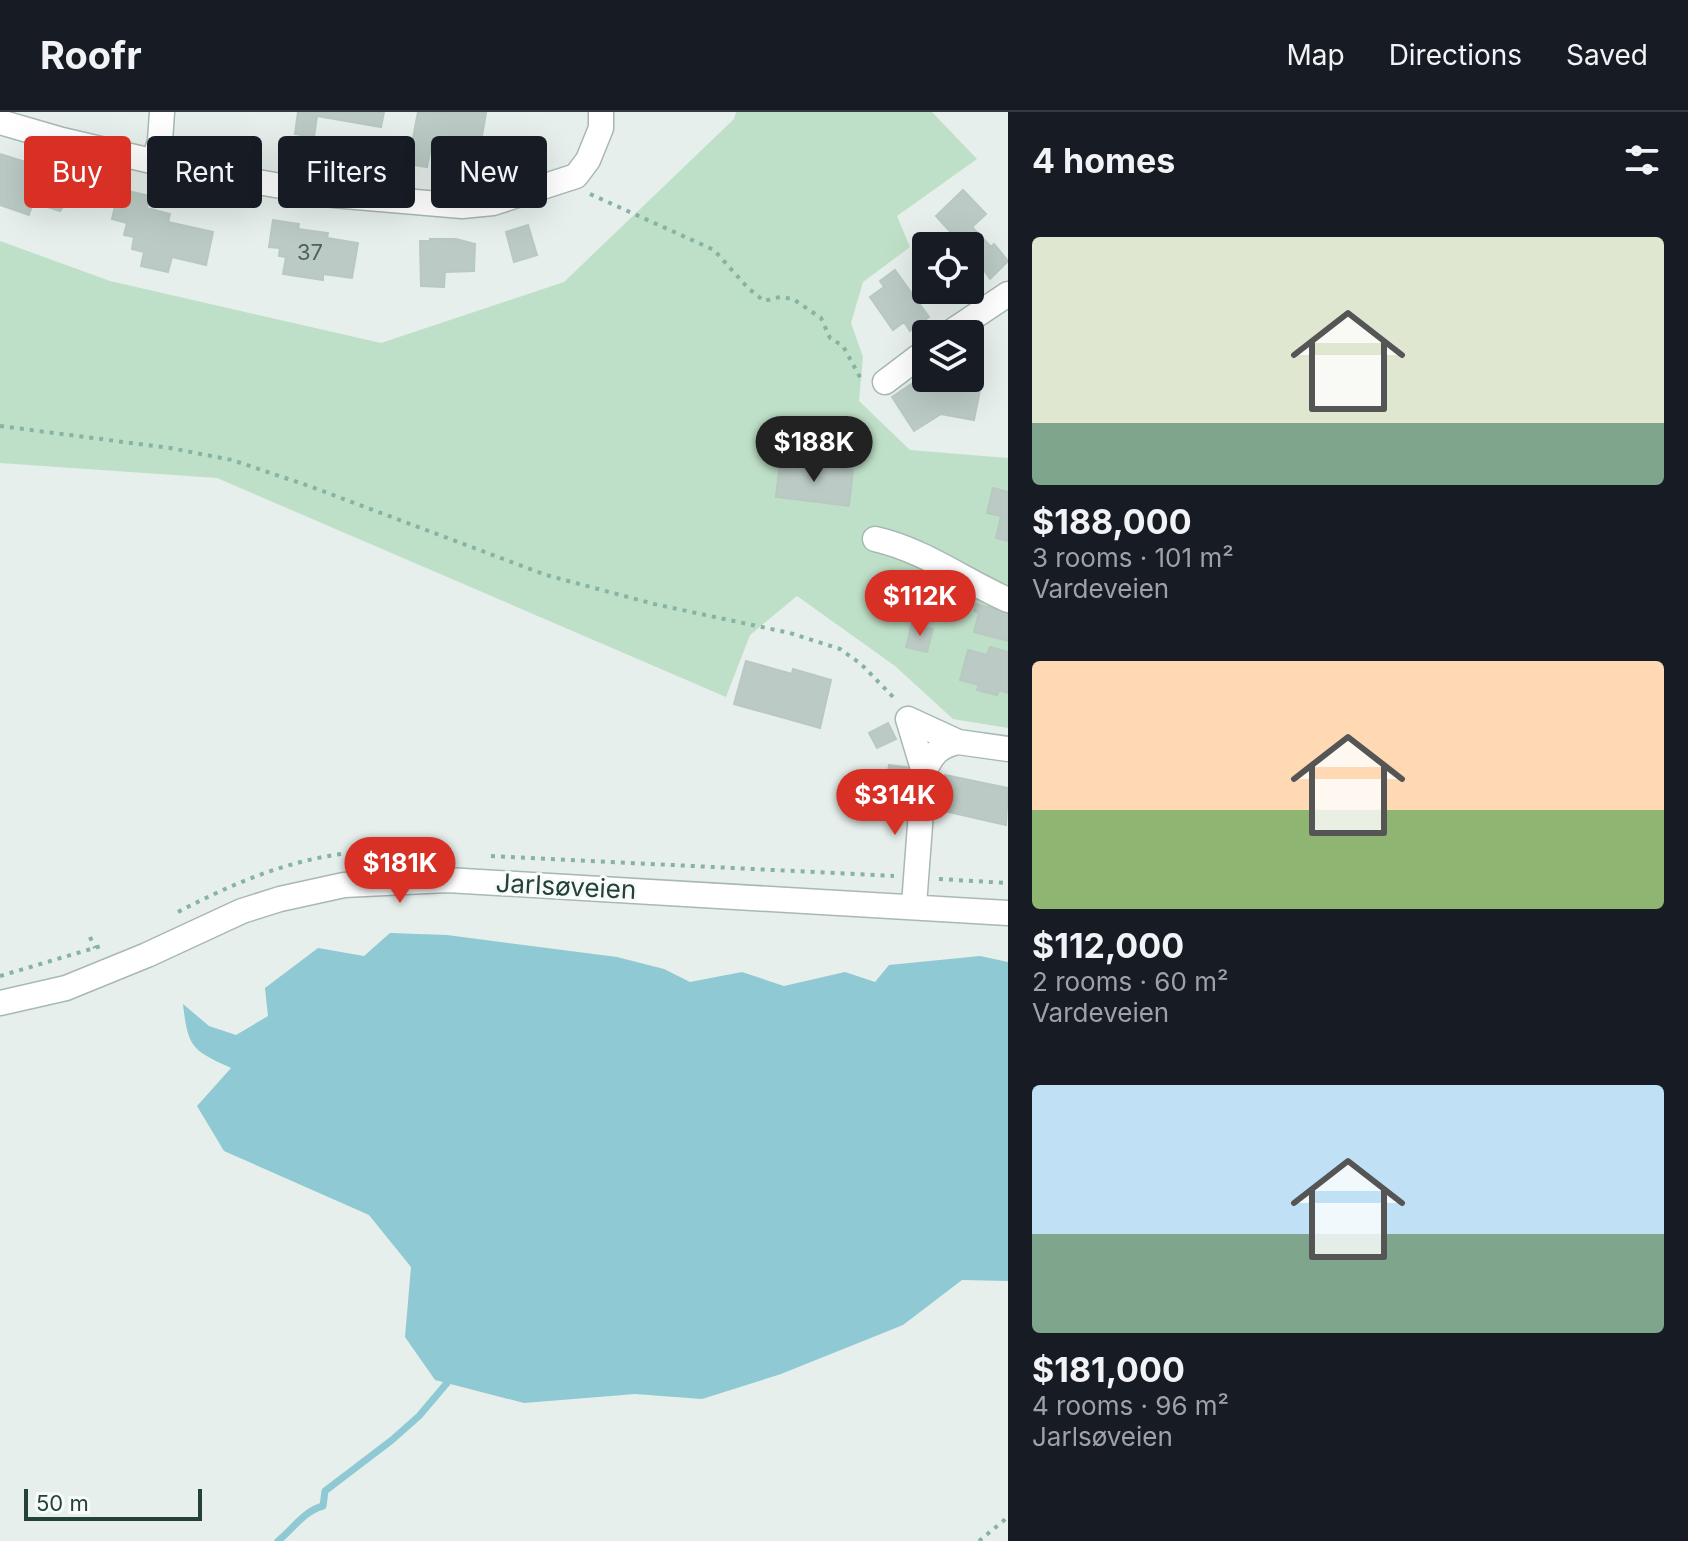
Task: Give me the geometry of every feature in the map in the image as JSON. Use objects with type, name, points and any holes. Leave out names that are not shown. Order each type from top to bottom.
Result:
[{"type":"street","points":[[160,136],[162,112]]},
{"type":"street","points":[[262,183],[333,195],[462,206],[493,203],[576,176],[588,160],[601,128],[601,112]]},
{"type":"street","points":[[0,122],[147,159]]},
{"type":"street","points":[[969,320],[1008,294]]},
{"type":"street","points":[[885,382],[912,362]]},
{"type":"street","points":[[875,539],[900,544],[1008,600]]},
{"type":"street","points":[[908,719],[958,742],[1008,749]]},
{"type":"street","points":[[908,719],[924,772],[914,905]]},
{"type":"street","points":[[924,772],[935,752],[958,742]]},
{"type":"street","name":"Jarlsøveien","points":[[0,1003],[66,988],[242,911],[344,885],[447,880],[914,905],[1008,913]]},
{"type":"path","points":[[563,180],[714,250],[764,301],[780,297],[793,299],[807,307],[821,318],[830,338],[843,346],[866,388],[877,390],[885,382]]},
{"type":"path","points":[[0,426],[170,448],[232,460],[546,575],[654,604],[790,633],[840,649],[861,664],[897,701],[908,719]]},
{"type":"path","points":[[979,1541],[1008,1517]]},
{"type":"green space","points":[[736,112],[932,112],[977,159],[897,216],[910,247],[863,282],[851,323],[863,357],[859,401],[910,450],[1008,458],[1008,728],[953,719],[895,666],[797,596],[750,635],[726,697],[217,478],[0,463],[0,241],[110,281],[381,343],[564,282],[734,119]]},
{"type":"water","points":[[390,933],[447,935],[617,957],[664,969],[690,982],[742,972],[784,986],[845,972],[875,982],[889,965],[980,956],[1008,962],[1008,1281],[962,1280],[903,1325],[781,1374],[702,1399],[635,1394],[524,1403],[435,1380],[405,1337],[411,1267],[369,1215],[224,1151],[197,1106],[231,1068],[194,1046],[187,1030],[183,1004],[209,1026],[236,1035],[268,1016],[265,988],[318,948],[364,956]]},
{"type":"building","points":[[298,112],[384,112],[381,127],[317,116],[314,136],[295,134]]},
{"type":"building","points":[[418,112],[486,113],[482,136],[431,136],[427,167],[415,165],[413,136]]},
{"type":"building","points":[[0,154],[24,162],[24,208],[31,208],[29,215],[0,205]]},
{"type":"building","points":[[963,190],[986,214],[972,227],[977,232],[951,232],[936,216]]},
{"type":"building","points":[[131,192],[147,195],[147,208],[170,214],[168,222],[213,232],[206,265],[172,257],[168,272],[141,266],[144,252],[132,249],[134,237],[124,235],[127,223],[112,219],[115,208],[131,208]]},
{"type":"building","points":[[273,220],[299,224],[298,229],[328,233],[327,238],[358,243],[352,278],[323,274],[323,280],[283,274],[286,257],[279,256],[280,248],[269,247]]},
{"type":"building","points":[[528,225],[537,255],[514,262],[506,232]]},
{"type":"building","points":[[456,239],[475,244],[474,271],[445,272],[444,287],[421,286],[420,241]]},
{"type":"building","points":[[984,240],[991,247],[994,244],[1008,261],[990,279],[984,270]]},
{"type":"building","points":[[895,270],[912,294],[912,304],[920,304],[929,317],[912,320],[910,331],[904,322],[893,330],[870,297],[884,287],[880,281]]},
{"type":"building","points":[[912,384],[912,392],[980,392],[974,420],[941,414],[914,431],[892,397]]},
{"type":"building","points":[[780,461],[853,470],[849,506],[776,497]]},
{"type":"building","points":[[993,488],[1008,492],[1008,541],[996,538],[1001,516],[987,513]]},
{"type":"building","points":[[976,604],[1008,612],[1008,641],[974,632],[979,613],[974,611]]},
{"type":"building","points":[[912,624],[933,629],[927,652],[906,647]]},
{"type":"building","points":[[990,647],[1008,652],[1008,693],[999,690],[997,695],[977,690],[979,685],[960,680],[968,650],[987,655]]},
{"type":"building","points":[[746,661],[792,674],[793,669],[831,680],[820,728],[734,704]]},
{"type":"building","points":[[888,723],[896,739],[877,748],[869,733]]},
{"type":"building","points":[[889,765],[913,768],[907,811],[882,807]]},
{"type":"building","points":[[945,775],[1008,788],[1006,825],[931,808],[937,779],[943,780]]},
{"type":"waterway","points":[[278,1541],[304,1516],[323,1506],[325,1491],[392,1440],[419,1416],[447,1383]]}]
